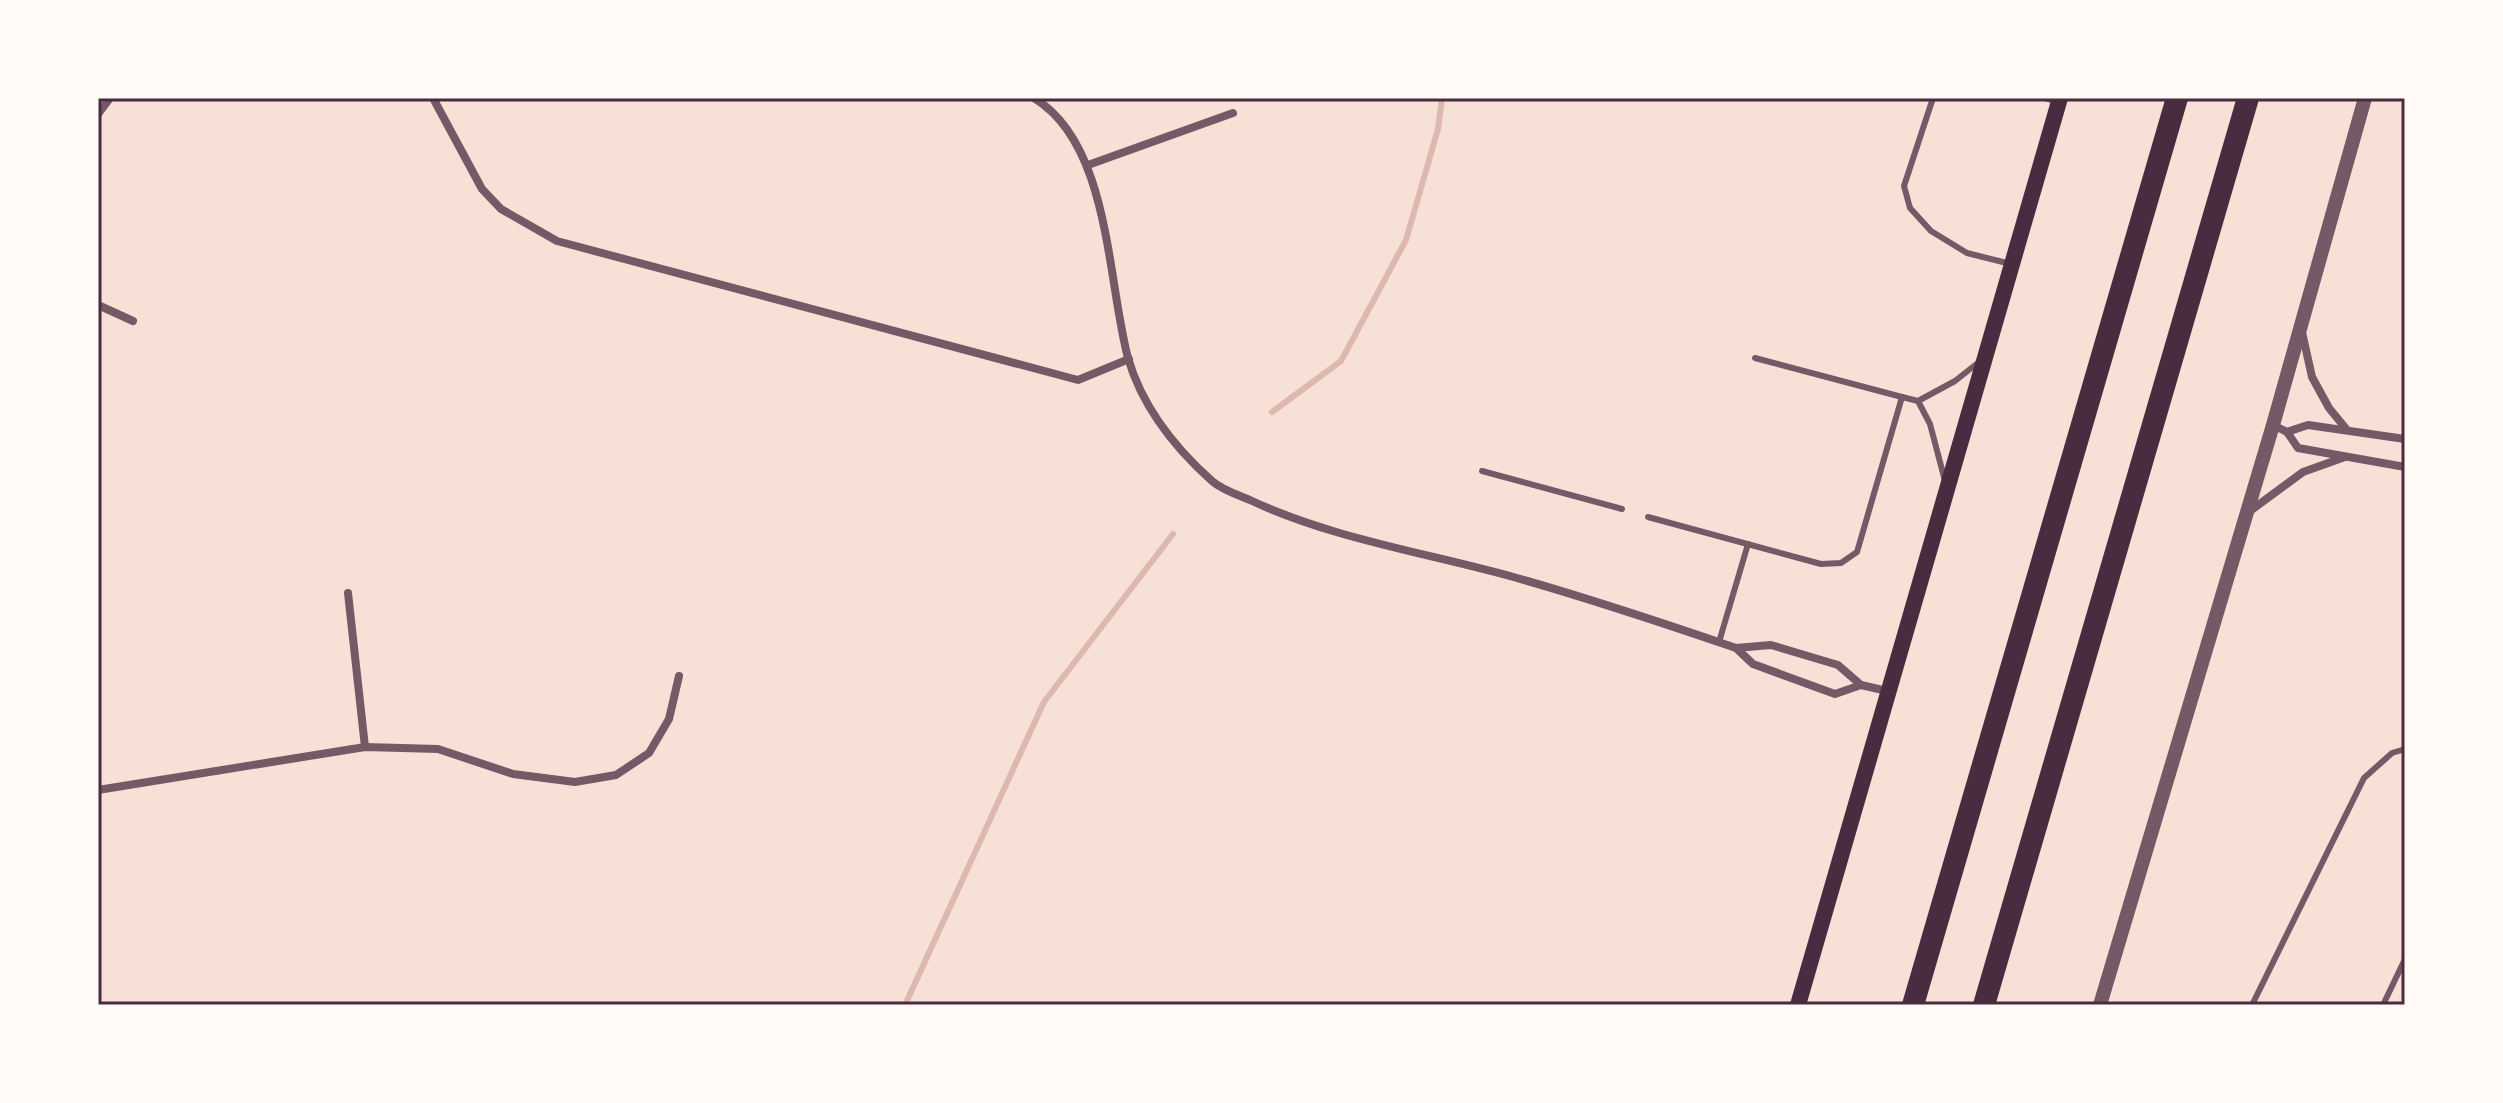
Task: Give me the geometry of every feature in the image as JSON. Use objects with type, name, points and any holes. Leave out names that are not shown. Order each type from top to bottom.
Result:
[{"type":"highway","points":[[1913,1005],[2177,98]]},
{"type":"highway","points":[[1984,1005],[2248,98]]},
{"type":"main road","points":[[1798,1005],[2011,264],[2054,99]]},
{"type":"street","points":[[98,114],[110,98]]},
{"type":"street","points":[[433,98],[482,189],[501,209],[557,241],[1078,380],[1129,359]]},
{"type":"street","points":[[1034,98],[1051,108],[1088,165],[1129,359],[1156,419],[1214,484],[1283,516],[1516,578],[1719,642],[1736,648],[1753,664],[1835,694],[1861,685]]},
{"type":"street","points":[[2100,1005],[2273,425],[2365,98]]},
{"type":"street","points":[[1088,165],[1233,113]]},
{"type":"street","points":[[98,305],[133,321]]},
{"type":"street","points":[[2301,327],[2312,377],[2329,408],[2348,431]]},
{"type":"street","points":[[2273,425],[2287,432],[2298,448],[2405,467]]},
{"type":"street","points":[[2287,432],[2308,425],[2405,439]]},
{"type":"street","points":[[2246,514],[2303,472],[2347,457]]},
{"type":"street","points":[[348,593],[365,747]]},
{"type":"street","points":[[1736,648],[1771,645],[1838,665],[1861,685],[1887,691]]},
{"type":"street","points":[[98,790],[365,747],[438,749],[513,774],[575,782],[616,775],[649,753],[669,719],[679,676]]},
{"type":"lane","points":[[1933,98],[1904,186],[1910,208],[1931,231],[1967,253],[2011,264]]},
{"type":"lane","points":[[1755,358],[1918,401],[1955,381],[1984,357]]},
{"type":"lane","points":[[1648,517],[1821,564],[1841,563],[1857,552],[1902,397]]},
{"type":"lane","points":[[1918,401],[1930,424],[1947,487]]},
{"type":"lane","points":[[1482,471],[1622,509]]},
{"type":"lane","points":[[1719,642],[1748,544]]},
{"type":"lane","points":[[2252,1005],[2364,778],[2392,753],[2405,749]]},
{"type":"lane","points":[[2383,1005],[2405,959]]},
{"type":"waterway","points":[[1272,412],[1341,361],[1406,240],[1438,129],[1442,98]]},
{"type":"waterway","points":[[905,1005],[1044,702],[1173,534]]}]
